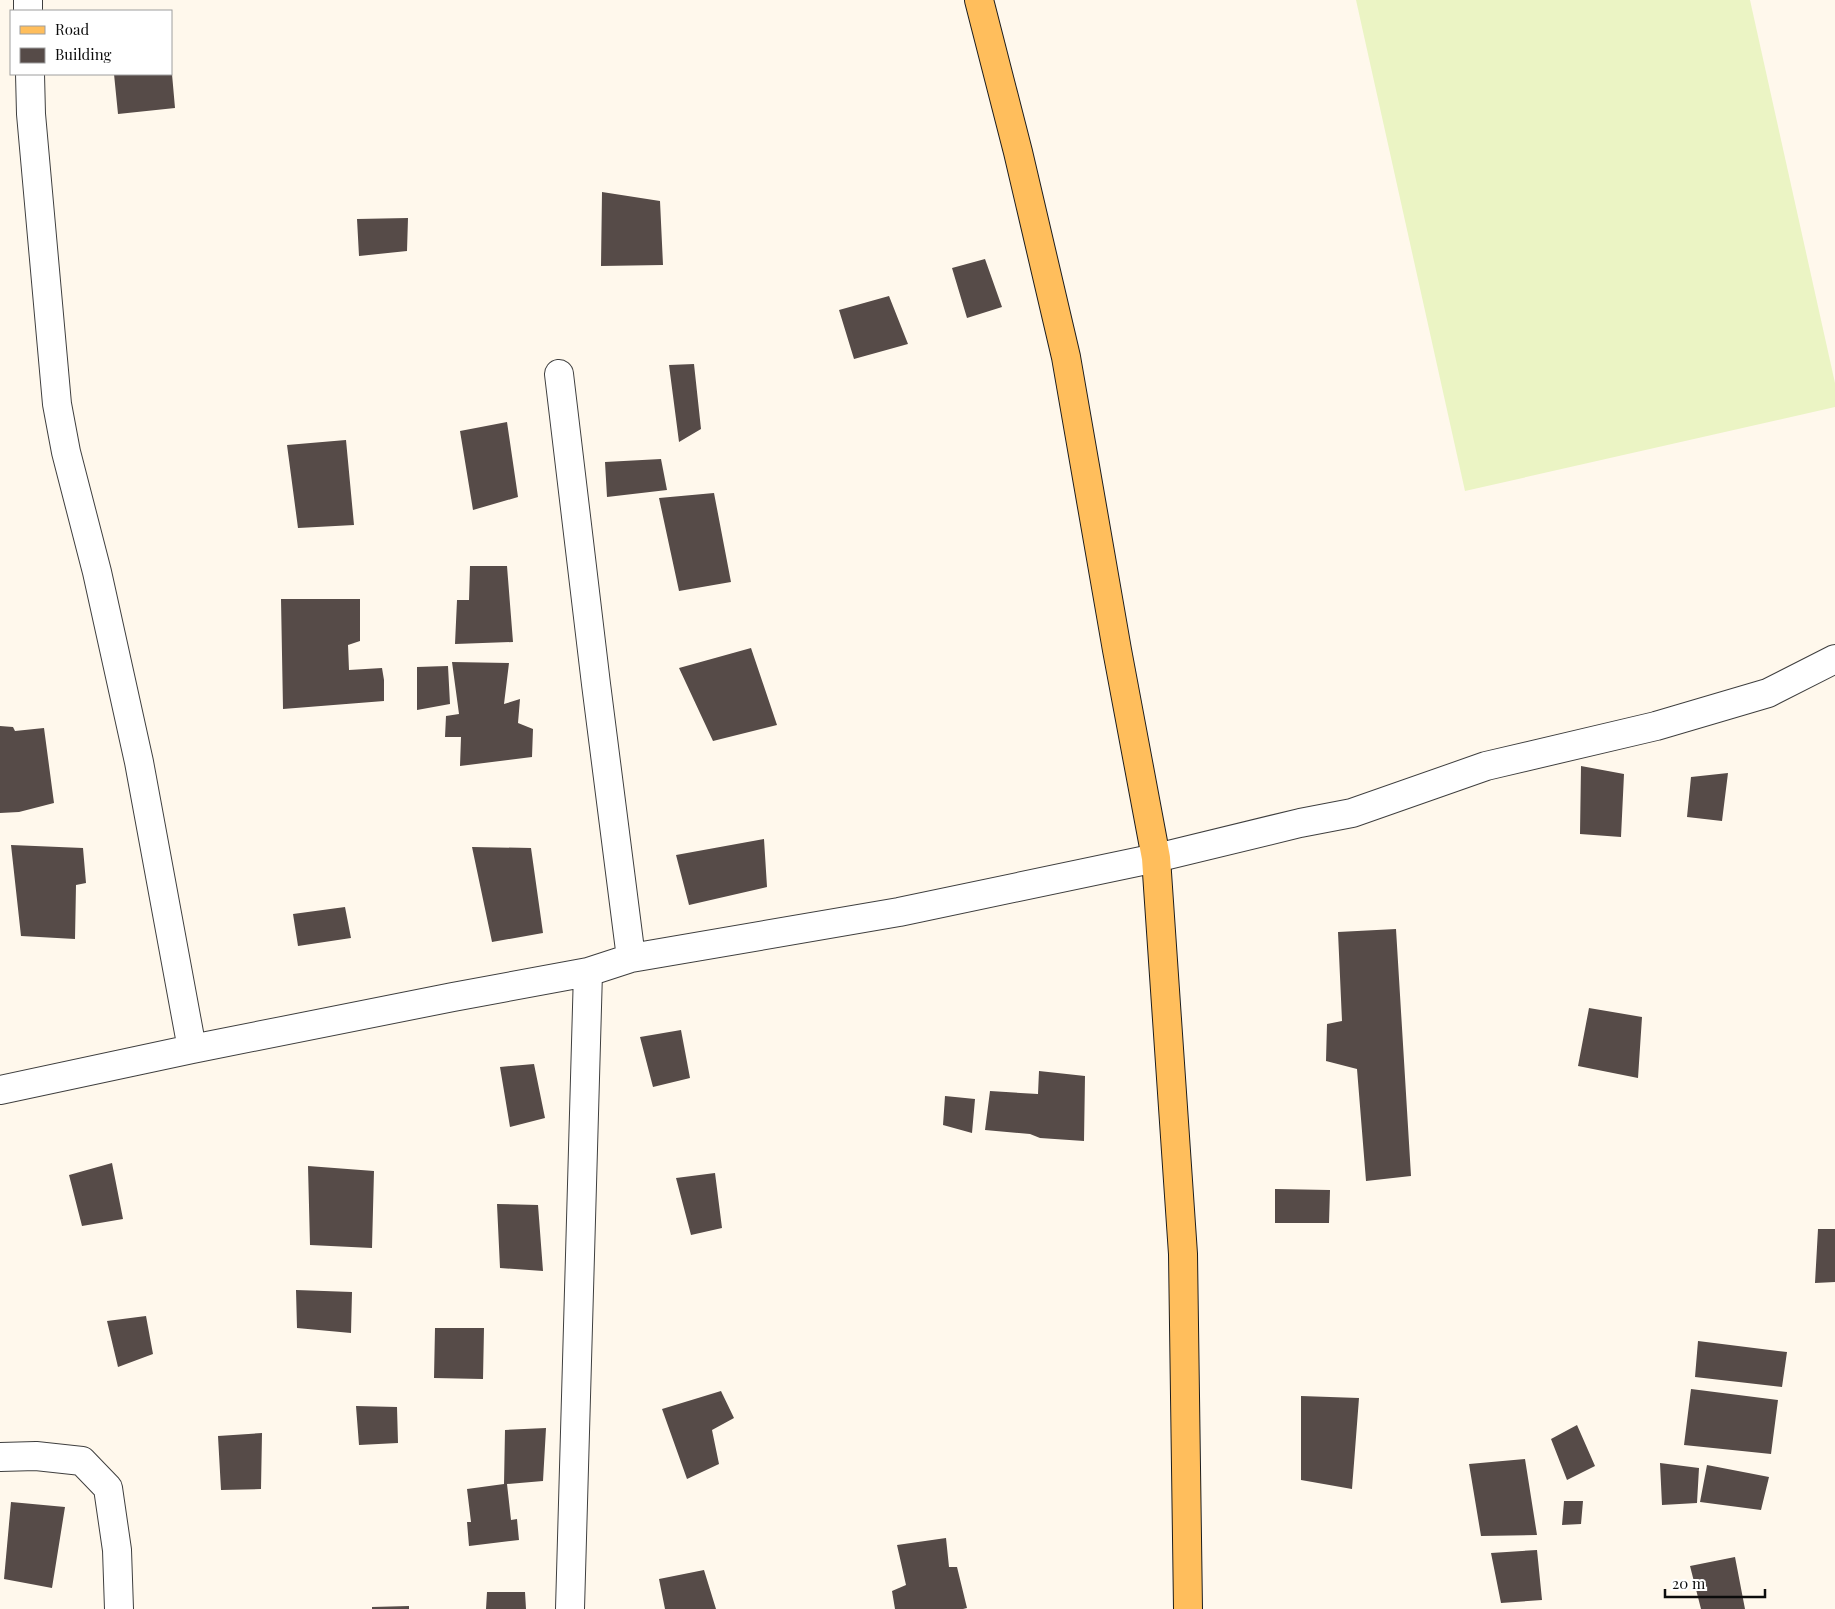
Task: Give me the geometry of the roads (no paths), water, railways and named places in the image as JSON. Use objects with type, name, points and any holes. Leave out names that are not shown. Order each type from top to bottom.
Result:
[{"type":"main road","points":[[979,0],[1018,152],[1066,357],[1117,650],[1156,858],[1183,1254],[1188,1609]]},
{"type":"street","points":[[30,75],[31,114],[57,404],[66,452],[97,572],[139,762],[192,1048]]},
{"type":"street","points":[[559,374],[596,684],[632,958]]},
{"type":"street","points":[[0,1090],[192,1048],[588,972],[632,958],[899,912],[1156,858],[1300,823],[1352,813],[1486,766],[1666,724],[1768,692],[1835,659]]},
{"type":"street","points":[[570,1609],[588,972]]},
{"type":"street","points":[[0,1457],[36,1456],[82,1461],[108,1488],[117,1550],[119,1609]]}]
